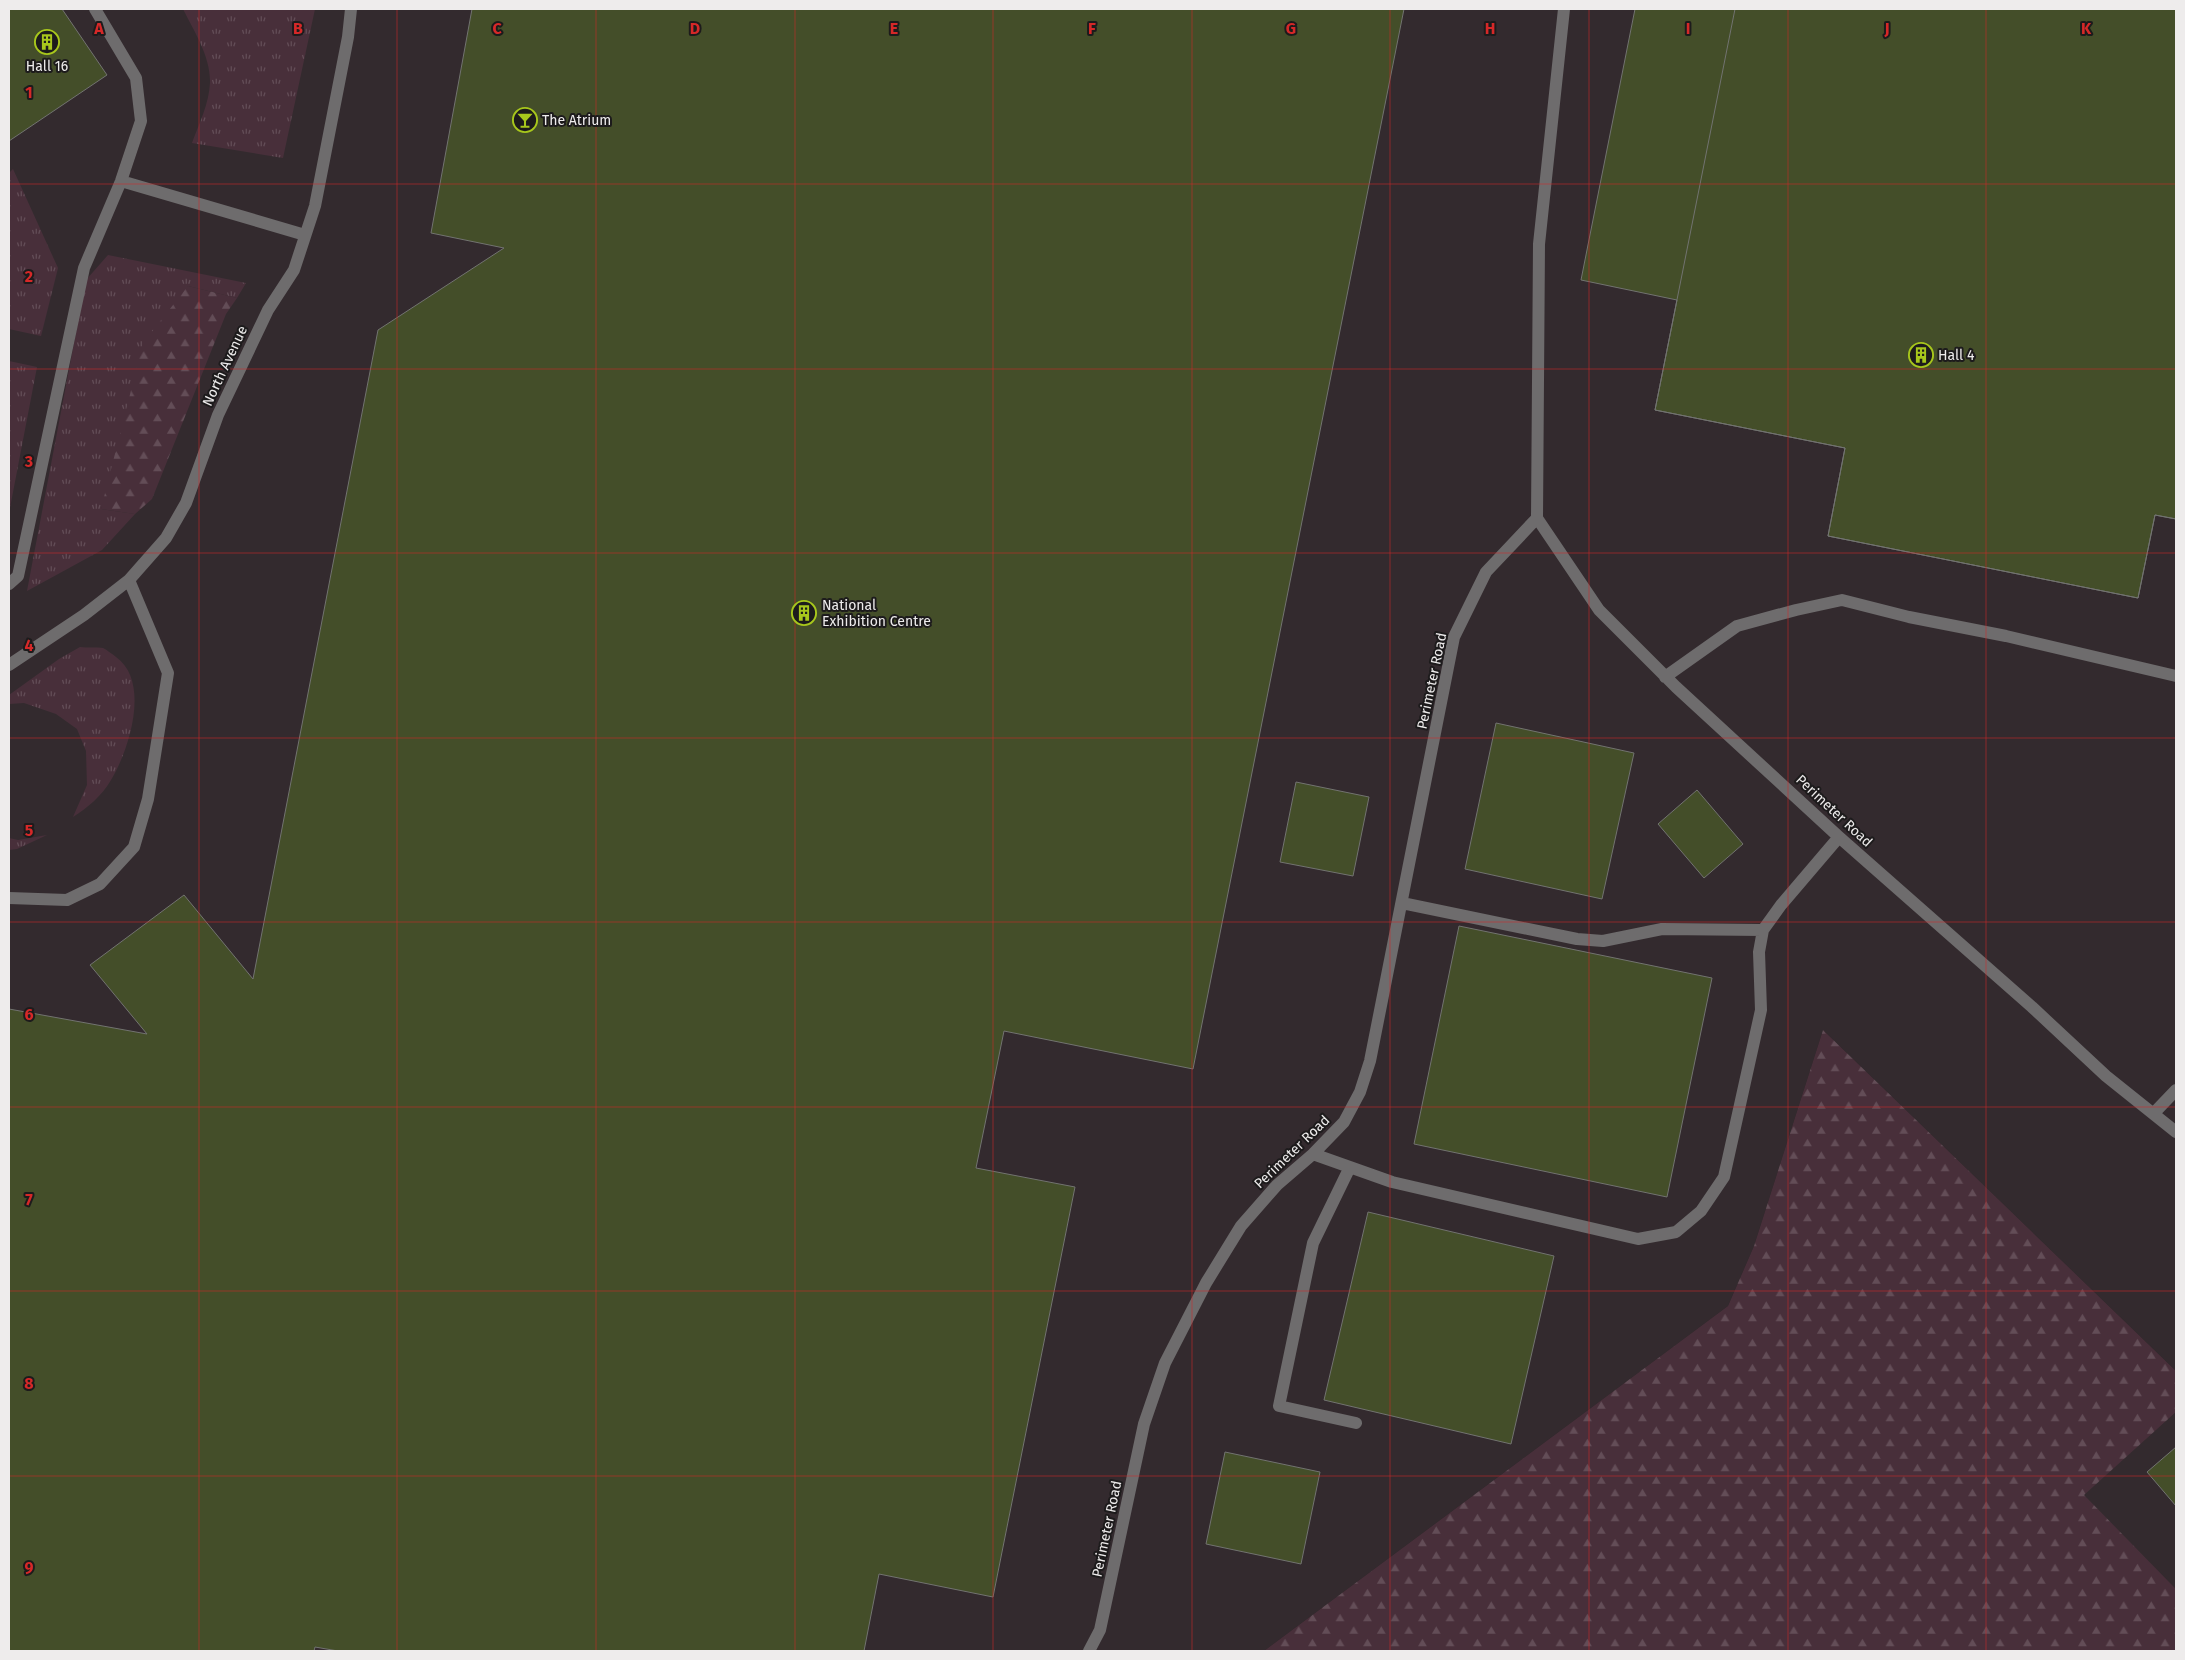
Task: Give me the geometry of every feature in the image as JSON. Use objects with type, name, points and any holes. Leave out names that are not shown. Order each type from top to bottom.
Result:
[{"type":"street","points":[[9,584],[18,576],[84,268],[121,181],[141,121],[136,78],[94,9]]},
{"type":"street","name":"North Avenue","points":[[9,665],[84,615],[129,580],[166,538],[186,503],[218,415],[268,310],[294,270],[315,206],[348,38],[351,9]]},
{"type":"street","points":[[1537,518],[1539,244],[1564,9]]},
{"type":"street","points":[[121,181],[305,235]]},
{"type":"street","name":"Perimeter Road","points":[[1090,1651],[1100,1630],[1144,1424],[1165,1363],[1206,1283],[1241,1226],[1277,1185],[1313,1154],[1344,1122],[1360,1092],[1370,1062],[1454,637],[1486,572],[1537,518],[1599,610],[1665,677],[1839,837],[2032,1007],[2106,1076],[2176,1132]]},
{"type":"street","points":[[9,898],[67,900],[100,884],[134,847],[148,799],[168,673],[129,580]]},
{"type":"street","points":[[1665,677],[1737,626],[1842,600],[1909,617],[2006,636],[2176,676]]},
{"type":"street","points":[[1313,1154],[1392,1182],[1638,1239],[1676,1232],[1701,1211],[1724,1177],[1761,1010],[1759,952],[1763,930],[1781,905],[1839,837]]},
{"type":"street","points":[[1402,903],[1577,939],[1603,941],[1662,929],[1763,930]]},
{"type":"street","points":[[2154,1114],[2176,1090]]},
{"type":"street","points":[[1350,1167],[1313,1243],[1279,1406],[1356,1423]]},
{"type":"shaded area","points":[[9,9],[2176,9],[2176,1371],[1823,1030],[1754,1246],[1728,1306],[1264,1651],[9,1651]]},
{"type":"shaded area","points":[[2176,1412],[2176,1589],[2083,1495]]},
{"type":"green space","points":[[183,9],[315,9],[283,158],[192,143],[208,99],[210,73],[201,44]]},
{"type":"green space","points":[[13,169],[58,268],[41,336],[9,329],[9,173]]},
{"type":"green space","points":[[108,255],[246,283],[237,298],[188,286],[101,509],[135,514],[102,550],[27,591],[86,280]]},
{"type":"green space","points":[[188,286],[237,298],[226,314],[152,499],[135,514],[101,509],[143,343]]},
{"type":"green space","points":[[9,361],[37,367],[9,513]]},
{"type":"green space","points":[[80,647],[103,648],[116,657],[127,668],[133,683],[135,699],[130,734],[118,767],[99,796],[73,817],[87,785],[86,751],[77,729],[56,714],[24,703],[9,704],[9,695],[59,659]]},
{"type":"green space","points":[[47,835],[17,849],[9,850],[9,838],[18,840]]},
{"type":"green space","points":[[1823,1030],[2176,1371],[2176,1412],[2084,1495],[2176,1589],[2176,1651],[1264,1651],[1728,1306],[1754,1246]]},
{"type":"building","name":"Hall 16","points":[[9,9],[62,9],[107,75],[9,141]]},
{"type":"building","name":"National Exhibition Centre","points":[[472,9],[1404,9],[1193,1069],[1004,1031],[976,1168],[1075,1187],[993,1597],[879,1574],[864,1651],[338,1651],[315,1647],[314,1651],[9,1651],[9,1009],[147,1034],[90,965],[184,895],[253,979],[378,330],[504,248],[431,233]]},
{"type":"building","name":"Hall 4","points":[[1635,9],[2176,9],[2176,519],[2155,515],[2138,598],[1828,536],[1845,448],[1655,410],[1677,300],[1581,280]]},
{"type":"building","name":"Hall 4","points":[[1735,9],[2176,9],[2176,519],[2155,515],[2138,598],[1828,536],[1845,448],[1655,410]]},
{"type":"building","points":[[1496,723],[1634,753],[1602,899],[1465,869]]},
{"type":"building","points":[[1296,782],[1369,797],[1353,876],[1280,862]]},
{"type":"building","points":[[1697,790],[1743,844],[1704,878],[1658,824]]},
{"type":"building","points":[[1459,926],[1712,978],[1667,1197],[1414,1144]]},
{"type":"building","points":[[1368,1212],[1554,1256],[1511,1444],[1324,1400]]},
{"type":"building","points":[[2176,1447],[2176,1506],[2147,1472]]},
{"type":"building","points":[[1225,1452],[1320,1472],[1301,1564],[1206,1544]]},
{"type":"place","name":"Hall 16","points":[[47,42]]},
{"type":"place","name":"The Atrium","points":[[525,120]]},
{"type":"place","name":"Hall 4","points":[[1921,355]]},
{"type":"place","name":"National Exhibition Centre","points":[[804,613]]}]
